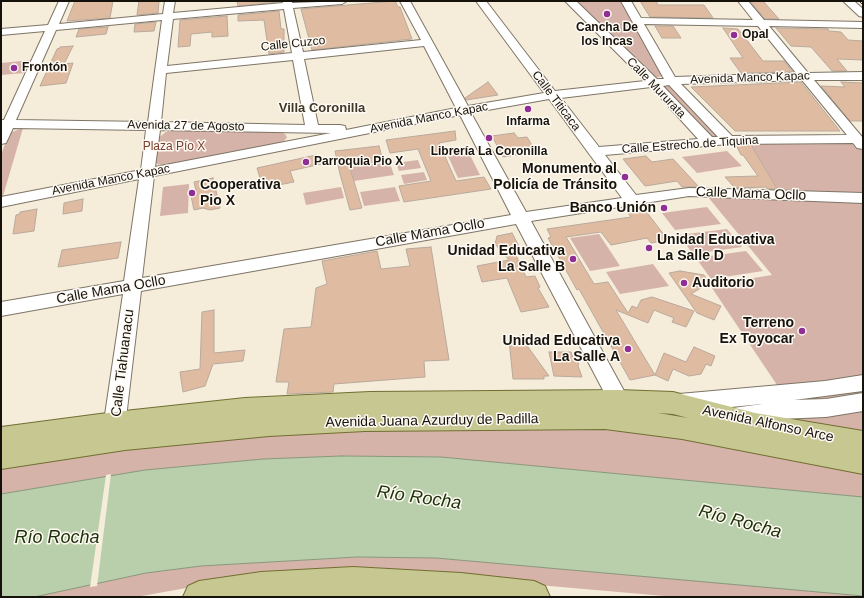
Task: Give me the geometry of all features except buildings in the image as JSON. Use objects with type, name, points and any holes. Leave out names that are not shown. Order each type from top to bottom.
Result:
[{"type":"main road","name":"Avenida Juana Azurduy de Padilla","points":[[1,439],[114,431],[365,420],[606,418],[623,410],[673,403]]},
{"type":"main road","name":"Avenida Alfonso Arce","points":[[673,403],[726,417],[863,443]]},
{"type":"main road","points":[[673,403],[688,414],[690,419],[689,424],[682,428]]},
{"type":"main road","name":"Avenida Juana Azurduy de Padilla","points":[[623,410],[682,428]]},
{"type":"main road","name":"Avenida Alfonso Arce","points":[[682,428],[863,462]]},
{"type":"main road","name":"Avenida Juana Azurduy de Padilla","points":[[1,457],[114,431]]},
{"type":"main road","points":[[199,597],[261,588],[353,583],[461,589],[534,597]]},
{"type":"street","points":[[1,140],[4,124],[53,27],[64,1]]},
{"type":"street","name":"Calle Tiahuanacu","points":[[114,431],[149,173],[170,1]]},
{"type":"street","points":[[1,32],[288,3],[342,1]]},
{"type":"street","points":[[405,1],[462,111],[623,410]]},
{"type":"street","name":"Calle Titicaca","points":[[481,1],[632,200]]},
{"type":"street","name":"Calle Mururata","points":[[570,1],[646,75],[708,141]]},
{"type":"street","name":"Calle Mururata","points":[[626,1],[671,81],[728,140]]},
{"type":"street","points":[[743,1],[860,142]]},
{"type":"street","points":[[848,1],[863,14]]},
{"type":"street","points":[[288,3],[312,128]]},
{"type":"street","points":[[637,21],[863,25]]},
{"type":"street","name":"Calle Cuzco","points":[[162,70],[426,43]]},
{"type":"street","name":"Avenida Manco Kapac","points":[[1,202],[462,111],[551,95],[671,81],[806,76],[863,76]]},
{"type":"street","name":"Avenida 27 de Agosto","points":[[4,124],[279,127],[370,130]]},
{"type":"street","points":[[279,127],[285,129],[291,136],[290,140],[280,147]]},
{"type":"street","name":"Calle Estrecho de Tiquina","points":[[595,152],[728,140],[860,142]]},
{"type":"street","name":"Calle Mama Ocllo","points":[[1,309],[520,218],[689,192],[863,198]]},
{"type":"street","name":"Avenida Juana Azurduy de Padilla","points":[[673,403],[863,384]]},
{"type":"street","name":"Avenida Juana Azurduy de Padilla","points":[[682,428],[726,417],[779,410],[826,408],[863,402]]},
{"type":"green space","points":[[574,1],[623,1],[663,76],[654,78]]},
{"type":"green space","name":"Frontón","points":[[31,60],[25,73],[1,75],[1,63]]},
{"type":"green space","points":[[663,86],[671,86],[718,136],[710,137]]},
{"type":"green space","points":[[23,128],[3,196],[1,196],[1,155],[9,133]]},
{"type":"green space","name":"Plaza Pío X","points":[[177,130],[280,132],[285,134],[287,137],[280,143],[166,166],[157,164],[155,161],[158,138],[166,132]]},
{"type":"green space","points":[[749,142],[846,142],[859,146],[863,151],[863,195],[779,192]]},
{"type":"green space","points":[[727,151],[742,166],[697,173],[682,157]]},
{"type":"green space","points":[[469,153],[480,175],[458,178],[448,156]]},
{"type":"green space","points":[[418,160],[421,168],[399,171],[396,163]]},
{"type":"green space","points":[[389,161],[394,175],[354,181],[350,167]]},
{"type":"green space","points":[[424,172],[427,180],[404,184],[401,175]]},
{"type":"green space","points":[[189,184],[188,213],[160,216],[163,187]]},
{"type":"green space","points":[[341,187],[344,198],[306,205],[303,193]]},
{"type":"green space","points":[[395,187],[400,201],[364,206],[360,192]]},
{"type":"green space","name":"Terreno Ex Toyocar","points":[[708,197],[863,202],[863,377],[779,388],[710,285],[772,275]]},
{"type":"green space","points":[[707,207],[721,224],[675,230],[662,213]]},
{"type":"green space","points":[[727,229],[742,247],[693,254],[679,235]]},
{"type":"green space","points":[[599,234],[620,266],[590,271],[570,238]]},
{"type":"green space","points":[[746,251],[763,271],[711,279],[696,258]]},
{"type":"green space","points":[[653,264],[669,286],[620,294],[606,272]]},
{"type":"green space","points":[[863,389],[863,393],[813,401],[719,408]]},
{"type":"green space","points":[[863,411],[863,438],[771,421],[839,415]]},
{"type":"green space","points":[[624,428],[863,470],[863,497],[441,457],[341,456],[263,459],[145,470],[1,494],[1,466],[98,450],[291,431]]},
{"type":"green space","points":[[357,557],[436,558],[844,594],[863,597],[676,597],[412,574],[209,584],[136,597],[34,597],[146,573],[201,566]]},
{"type":"water","name":"Río Rocha","points":[[341,456],[441,457],[863,497],[863,596],[436,558],[357,557],[201,566],[146,573],[34,597],[1,597],[1,494],[145,470],[263,459]]},
{"type":"pier","points":[[111,474],[97,586],[90,587],[106,475]]},
{"type":"tram line","points":[[859,1],[863,5]]},
{"type":"place","name":"Cancha De los Incas","points":[[607,14]]},
{"type":"place","name":"Opal","points":[[734,35]]},
{"type":"place","name":"Frontón","points":[[14,68]]},
{"type":"place","name":"Infarma","points":[[528,109]]},
{"type":"place","name":"Librería La Coronilla","points":[[489,138]]},
{"type":"place","name":"Parroquia Pio X","points":[[306,162]]},
{"type":"place","name":"Monumento al Policía de Tránsito","points":[[625,177]]},
{"type":"place","name":"Cooperativa Pio X","points":[[192,193]]},
{"type":"place","name":"Banco Unión","points":[[664,208]]},
{"type":"place","name":"Unidad Educativa La Salle D","points":[[649,248]]},
{"type":"place","name":"Unidad Educativa La Salle B","points":[[573,259]]},
{"type":"place","name":"Auditorio","points":[[684,283]]},
{"type":"place","name":"Terreno Ex Toyocar","points":[[802,331]]},
{"type":"place","name":"Unidad Educativa La Salle A","points":[[628,349]]},
{"type":"district","name":"Villa Coronilla","points":[[322,108]]}]
